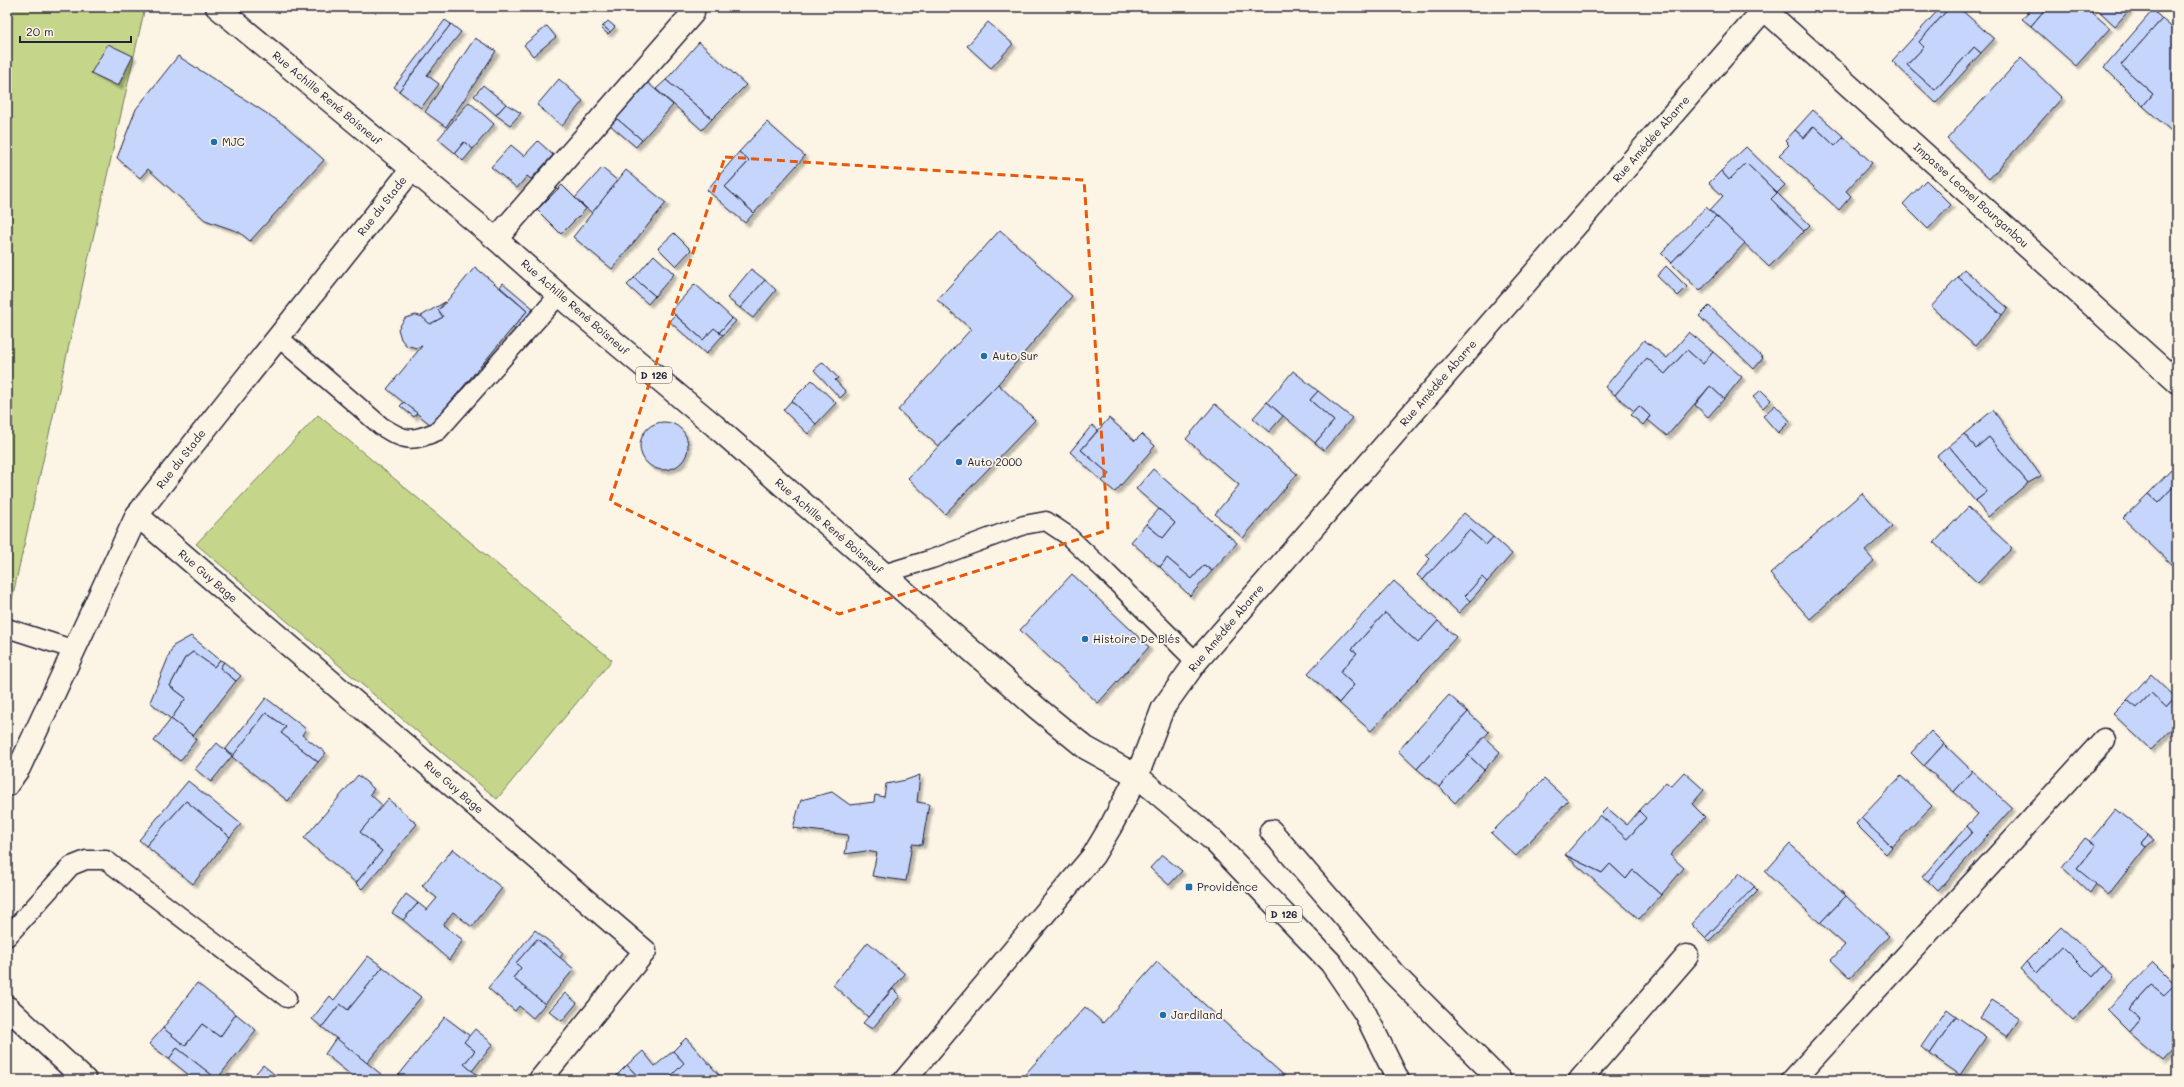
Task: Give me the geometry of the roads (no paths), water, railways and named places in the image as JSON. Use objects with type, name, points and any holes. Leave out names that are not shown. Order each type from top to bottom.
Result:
[{"type":"street","name":"Impasse Leonel Bourganbou","points":[[1765,8],[2177,382]]},
{"type":"street","name":"Rue Amédée Abarre","points":[[905,1080],[1093,856],[1111,826],[1136,776],[1163,708],[1196,662],[1765,8]]},
{"type":"street","name":"Rue Achille René Boisneuf","points":[[223,9],[715,426],[883,574],[1086,748],[1136,776],[1213,840],[1331,963],[1365,1013],[1398,1080]]},
{"type":"street","points":[[496,239],[693,13]]},
{"type":"street","name":"Rue du Stade","points":[[7,785],[19,768],[138,515],[412,169]]},
{"type":"street","name":"Rue Guy Bage","points":[[138,515],[645,951],[540,1080]]},
{"type":"street","points":[[1793,1080],[2104,740]]},
{"type":"street","points":[[1271,831],[1393,973],[1500,1080]]},
{"type":"street","points":[[1580,1080],[1687,956]]},
{"type":"street","points":[[7,1007],[86,1080]]},
{"type":"lane","points":[[278,337],[381,426],[399,438],[418,439],[438,431],[559,295]]},
{"type":"lane","points":[[883,574],[932,559],[1024,525],[1046,521],[1067,535],[1196,662]]},
{"type":"lane","points":[[7,628],[74,650]]},
{"type":"lane","points":[[7,937],[71,866],[86,860],[106,860],[287,998]]},
{"type":"place","name":"MJC","points":[[214,142]]},
{"type":"place","name":"Auto Sur","points":[[984,356]]},
{"type":"place","name":"Auto 2000","points":[[959,462]]},
{"type":"place","name":"Histoire De Blés","points":[[1085,639]]},
{"type":"place","name":"Providence","points":[[1189,887]]},
{"type":"place","name":"Jardiland","points":[[1163,1015]]}]
